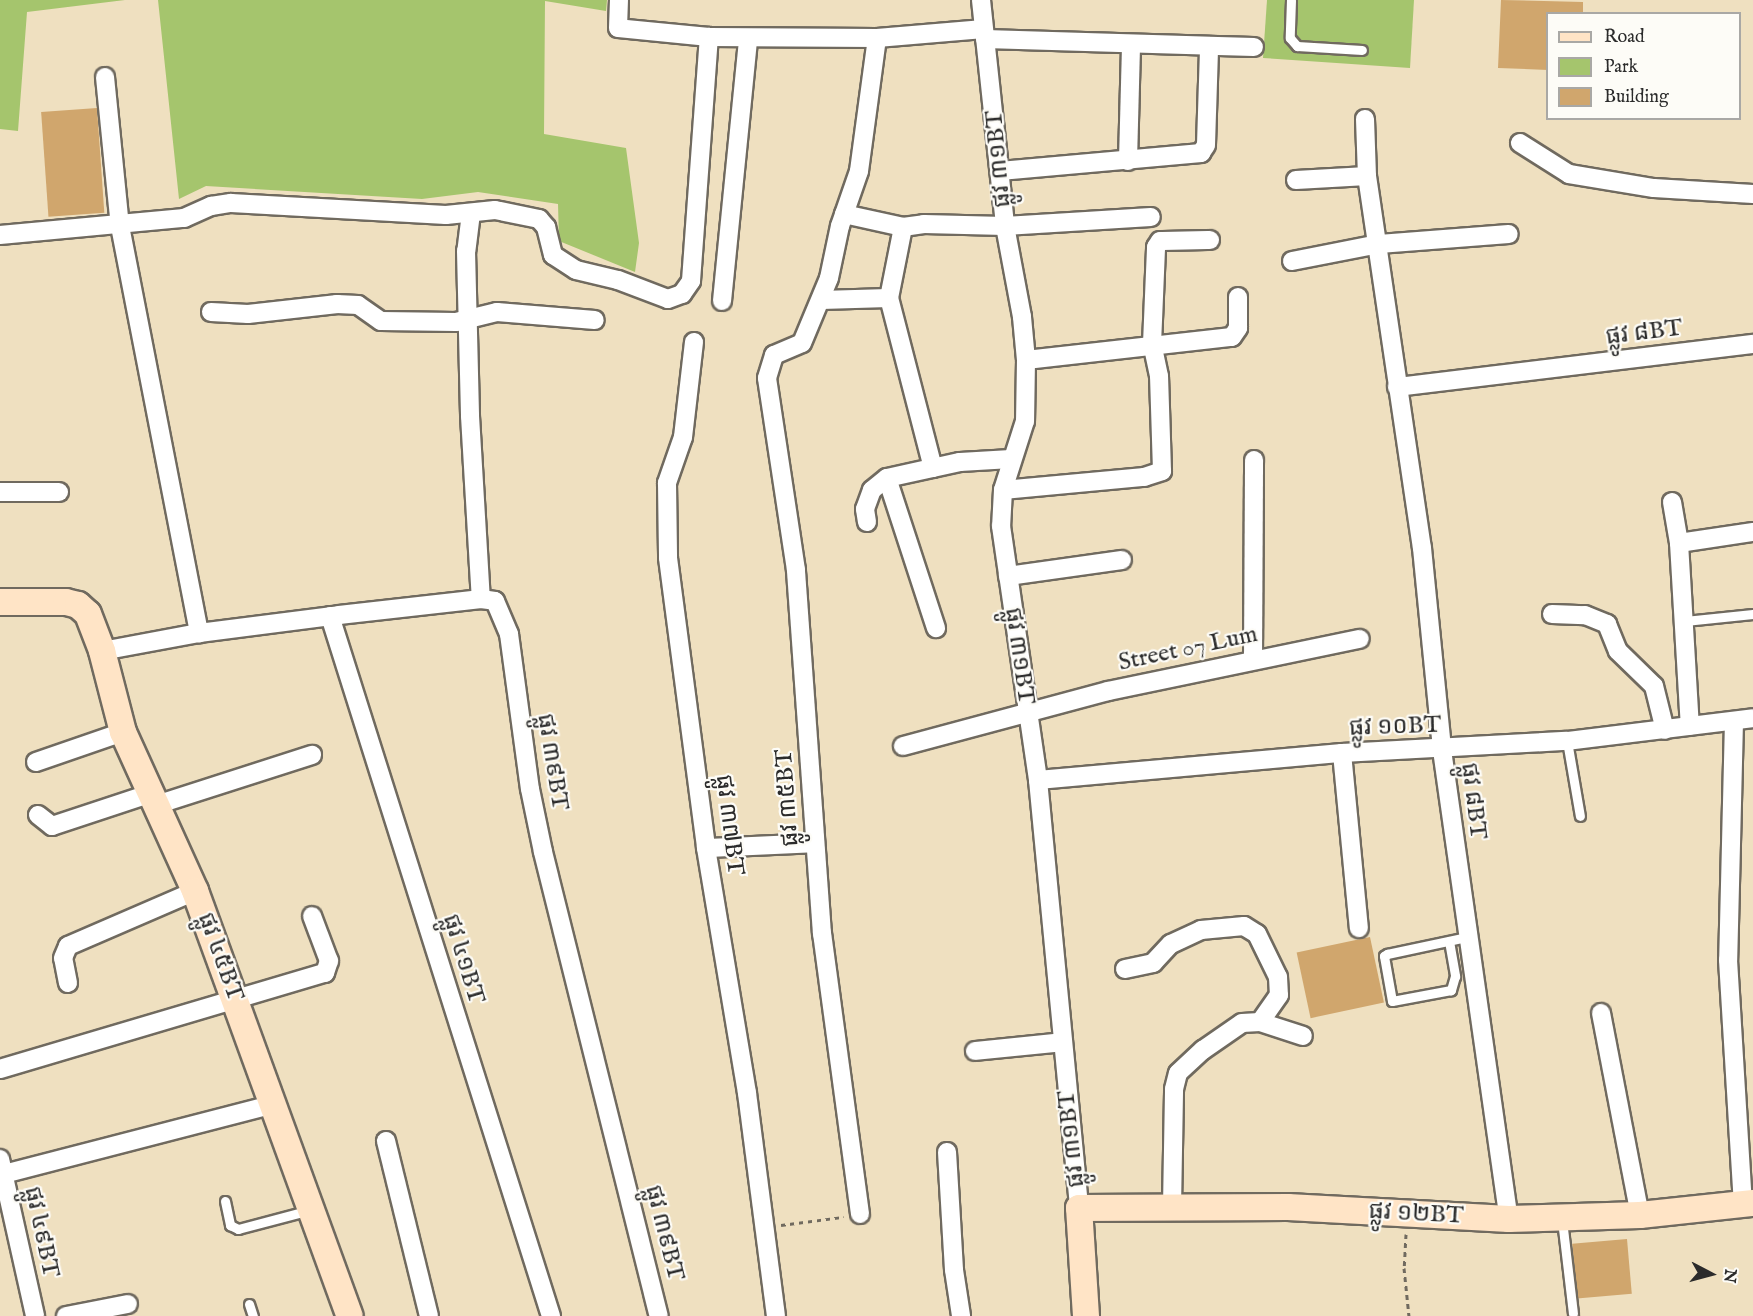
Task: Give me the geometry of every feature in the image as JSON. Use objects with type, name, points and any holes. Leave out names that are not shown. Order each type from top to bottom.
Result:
[{"type":"street","points":[[619,0],[618,28],[748,40],[985,34],[1131,44],[1254,47]]},
{"type":"street","name":"ផ្លូវ ៣១BT","points":[[981,0],[1005,226],[1022,317],[1026,360],[1024,421],[1003,490],[1001,526],[1038,780],[1079,1208],[1086,1316]]},
{"type":"street","points":[[0,235],[120,226],[184,218],[211,206],[231,203],[306,204],[446,215],[495,210],[539,219],[546,227],[553,255],[576,270],[618,280],[668,299],[682,294],[691,281],[709,37]]},
{"type":"street","points":[[878,38],[859,171],[844,214],[821,300],[889,298]]},
{"type":"street","points":[[722,302],[748,40]]},
{"type":"street","points":[[1128,161],[1131,44]]},
{"type":"street","points":[[1000,171],[1201,153],[1206,145],[1209,47]]},
{"type":"street","points":[[105,77],[120,226],[199,633]]},
{"type":"street","name":"ផ្លូវ ៨BT","points":[[1365,119],[1367,176],[1379,244],[1397,387],[1422,548],[1442,750],[1509,1219]]},
{"type":"street","points":[[1520,143],[1569,174],[1654,188],[1753,194]]},
{"type":"street","points":[[1296,180],[1367,176]]},
{"type":"street","points":[[102,651],[199,633],[481,599],[472,497],[470,320],[466,251],[471,213]]},
{"type":"street","points":[[844,214],[903,227],[924,224],[1005,226],[1151,217]]},
{"type":"street","points":[[903,227],[889,298],[933,468]]},
{"type":"street","points":[[1292,261],[1379,244],[1509,234]]},
{"type":"street","points":[[1003,490],[1135,479],[1162,471],[1159,376],[1152,344],[1156,247],[1160,241],[1210,240]]},
{"type":"street","points":[[1026,360],[1152,344],[1232,337],[1238,328],[1238,297]]},
{"type":"street","name":"ផ្លូវ ៣៥BT","points":[[821,300],[802,343],[774,355],[767,378],[796,570],[822,934],[860,1214]]},
{"type":"street","points":[[212,312],[248,314],[337,304],[358,305],[381,321],[470,320],[497,312],[595,320]]},
{"type":"street","name":"ផ្លូវ ៣៧BT","points":[[694,342],[684,427],[667,483],[665,514],[706,848],[747,1093],[776,1316]]},
{"type":"street","name":"ផ្លូវ ៨BT","points":[[1397,387],[1753,344]]},
{"type":"street","points":[[867,522],[865,509],[872,490],[887,478],[933,468],[1011,459]]},
{"type":"street","points":[[1253,660],[1254,460]]},
{"type":"street","points":[[887,478],[936,628]]},
{"type":"street","points":[[0,492],[59,492]]},
{"type":"street","points":[[1672,502],[1679,543],[1690,726]]},
{"type":"street","points":[[1679,543],[1753,532]]},
{"type":"street","points":[[1008,576],[1122,560]]},
{"type":"street","name":"ផ្លូវ ៣៩BT","points":[[481,599],[495,601],[502,609],[509,634],[530,789],[543,852],[659,1316]]},
{"type":"street","name":"ផ្លូវ ៤៥BT","points":[[0,602],[78,605],[88,614],[102,651],[123,732],[195,891],[236,999],[271,1105],[350,1316]]},
{"type":"street","points":[[1551,614],[1586,615],[1606,624],[1618,651],[1654,686],[1665,730]]},
{"type":"street","name":"ផ្លូវ ៤១BT","points":[[330,616],[551,1316]]},
{"type":"street","name":"Street 07 Lum","points":[[903,746],[1027,713],[1253,660],[1360,639]]},
{"type":"street","name":"ផ្លូវ ១០BT","points":[[1038,780],[1342,753],[1442,750],[1567,741],[1753,718]]},
{"type":"street","points":[[1734,721],[1728,960],[1748,1203]]},
{"type":"street","points":[[36,762],[123,732]]},
{"type":"street","points":[[1342,753],[1359,928]]},
{"type":"street","points":[[38,815],[52,826],[312,755]]},
{"type":"street","points":[[706,848],[815,843]]},
{"type":"street","points":[[68,983],[63,958],[68,946],[195,891]]},
{"type":"street","points":[[0,1069],[328,970],[329,961],[312,916]]},
{"type":"street","points":[[1125,969],[1153,963],[1172,944],[1201,930],[1244,926],[1257,934],[1278,977],[1279,995],[1260,1022]]},
{"type":"street","points":[[1601,1012],[1640,1215]]},
{"type":"street","points":[[1172,1208],[1174,1089],[1179,1073],[1203,1050],[1242,1023],[1260,1022],[1303,1036]]},
{"type":"street","points":[[975,1052],[1063,1041]]},
{"type":"street","points":[[2,1166],[271,1105]]},
{"type":"street","points":[[386,1141],[429,1316]]},
{"type":"street","points":[[947,1152],[954,1270],[961,1316]]},
{"type":"street","name":"ផ្លូវ ៤៩BT","points":[[2,1166],[6,1215],[35,1316]]},
{"type":"street","name":"ផ្លូវ ១២BT","points":[[1079,1208],[1288,1207],[1509,1219],[1640,1215],[1748,1203]]},
{"type":"street","points":[[66,1316],[128,1304]]},
{"type":"lane","points":[[1291,0],[1290,38],[1297,46],[1362,50]]},
{"type":"lane","points":[[1685,621],[1753,614]]},
{"type":"lane","points":[[1567,741],[1580,816]]},
{"type":"lane","points":[[1449,941],[1455,976],[1451,990],[1392,1000],[1384,956],[1449,941],[1467,937]]},
{"type":"lane","points":[[225,1201],[230,1226],[238,1229],[310,1210]]},
{"type":"lane","points":[[1562,1217],[1573,1314]]},
{"type":"lane","points":[[249,1304],[253,1316]]},
{"type":"path","points":[[764,1227],[860,1214]]},
{"type":"path","points":[[1407,1214],[1404,1268],[1409,1316]]},
{"type":"green space","points":[[0,0],[125,0],[27,12],[18,131],[0,129]]},
{"type":"green space","points":[[158,0],[607,0],[606,11],[545,1],[544,134],[626,148],[639,243],[635,272],[559,241],[558,204],[478,192],[422,199],[206,186],[179,199]]},
{"type":"green space","points":[[1267,0],[1414,0],[1410,68],[1263,58]]},
{"type":"building","points":[[1501,0],[1583,2],[1583,12],[1546,12],[1546,70],[1498,68]]},
{"type":"building","points":[[97,108],[104,213],[48,217],[41,112]]},
{"type":"building","points":[[1370,937],[1384,1003],[1311,1018],[1297,953]]},
{"type":"building","points":[[1627,1239],[1632,1294],[1577,1299],[1572,1244]]}]
